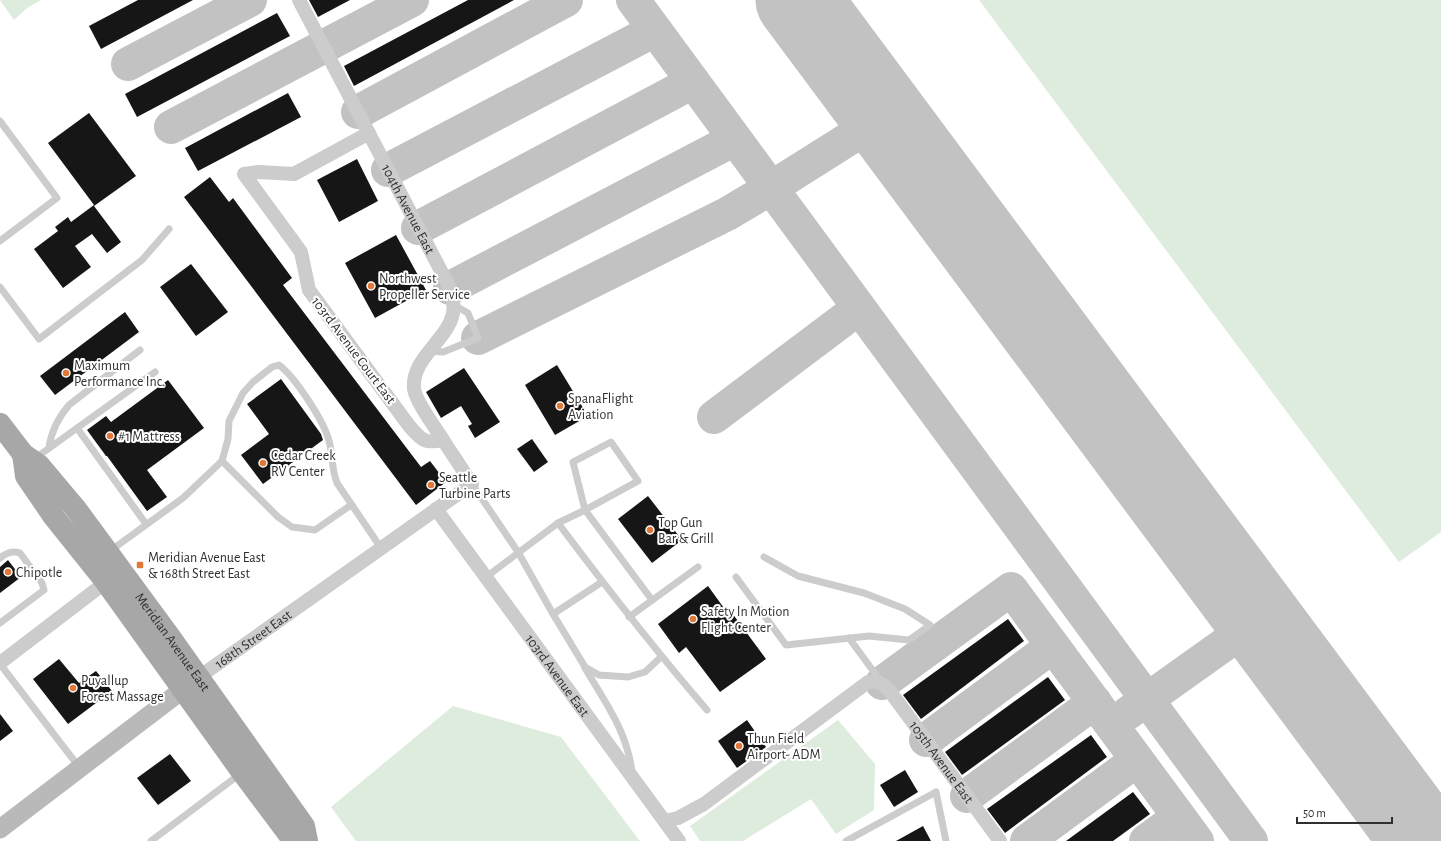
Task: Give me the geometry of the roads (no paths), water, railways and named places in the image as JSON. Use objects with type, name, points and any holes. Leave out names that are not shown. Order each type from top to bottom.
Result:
[{"type":"main road","name":"Meridian Avenue East","points":[[0,424],[35,454],[39,465],[60,489],[108,552],[191,683],[242,772],[290,836],[300,841]]},
{"type":"main road","name":"Meridian Avenue East","points":[[35,454],[26,476],[61,525],[106,582],[191,683],[304,826],[307,841]]},
{"type":"street","name":"104th Avenue East","points":[[299,0],[450,288],[454,305],[454,313],[449,326],[421,364],[415,376],[414,388],[417,398],[443,440]]},
{"type":"street","name":"103rd Avenue Court East","points":[[368,133],[294,174],[259,172],[244,174],[301,252],[309,290],[410,427],[425,441],[434,442],[443,440]]},
{"type":"street","points":[[443,440],[472,484]]},
{"type":"street","name":"168th Street East","points":[[0,830],[191,683],[472,484]]},
{"type":"street","name":"103rd Avenue East","points":[[436,509],[679,841]]},
{"type":"street","points":[[0,664],[106,582]]},
{"type":"street","points":[[665,821],[678,818],[704,804],[868,682],[876,681],[882,683]]},
{"type":"street","name":"105th Avenue East","points":[[882,683],[889,690],[1000,841]]},
{"type":"lane","points":[[0,121],[57,198],[0,241]]},
{"type":"lane","points":[[0,287],[39,339],[142,260],[169,228]]},
{"type":"lane","points":[[430,351],[443,352],[478,338],[468,313],[454,305]]},
{"type":"lane","points":[[35,454],[51,434],[62,413],[69,405],[140,350]]},
{"type":"lane","points":[[108,552],[183,498],[222,461],[228,439],[229,421],[243,393],[253,382],[272,367],[279,365],[286,370],[326,430],[330,442],[333,472],[337,483],[380,548]]},
{"type":"lane","points":[[35,454],[77,428],[155,372]]},
{"type":"lane","points":[[77,428],[146,524]]},
{"type":"lane","points":[[486,577],[558,522],[586,510],[638,481],[611,442],[573,462],[586,510],[652,600]]},
{"type":"lane","points":[[222,461],[278,517],[292,528],[315,530],[351,505]]},
{"type":"lane","points":[[472,484],[518,552],[618,723],[630,756],[632,777]]},
{"type":"lane","points":[[558,522],[629,617],[707,710]]},
{"type":"lane","points":[[0,558],[9,552],[16,552],[20,554],[44,587],[44,590],[0,623]]},
{"type":"lane","points":[[736,577],[786,645],[869,636],[909,640],[930,625],[905,609],[864,593],[798,576],[764,557]]},
{"type":"lane","points":[[629,617],[698,567]]},
{"type":"lane","points":[[553,614],[602,582]]},
{"type":"lane","points":[[849,638],[882,683]]},
{"type":"lane","points":[[585,667],[599,675],[628,677],[646,672],[661,657]]},
{"type":"lane","points":[[0,664],[80,768]]},
{"type":"lane","points":[[151,841],[242,772]]},
{"type":"lane","points":[[846,841],[936,792],[946,841]]},
{"type":"place","name":"Northwest Propeller Service","points":[[371,286]]},
{"type":"place","name":"Maximum Performance Inc.","points":[[66,373]]},
{"type":"place","name":"SpanaFlight Aviation","points":[[560,406]]},
{"type":"place","name":"#1 Mattress","points":[[110,436]]},
{"type":"place","name":"Cedar Creek RV Center","points":[[263,463]]},
{"type":"place","name":"Seattle Turbine Parts","points":[[431,485]]},
{"type":"place","name":"Top Gun Bar & Grill","points":[[650,530]]},
{"type":"place","name":"Meridian Avenue East & 168th Street East","points":[[140,565]]},
{"type":"place","name":"Chipotle","points":[[8,572]]},
{"type":"place","name":"Safety In Motion Flight Center","points":[[693,619]]},
{"type":"place","name":"Puyallup Forest Massage","points":[[73,688]]},
{"type":"place","name":"Thun Field Airport- ADM","points":[[739,746]]}]
